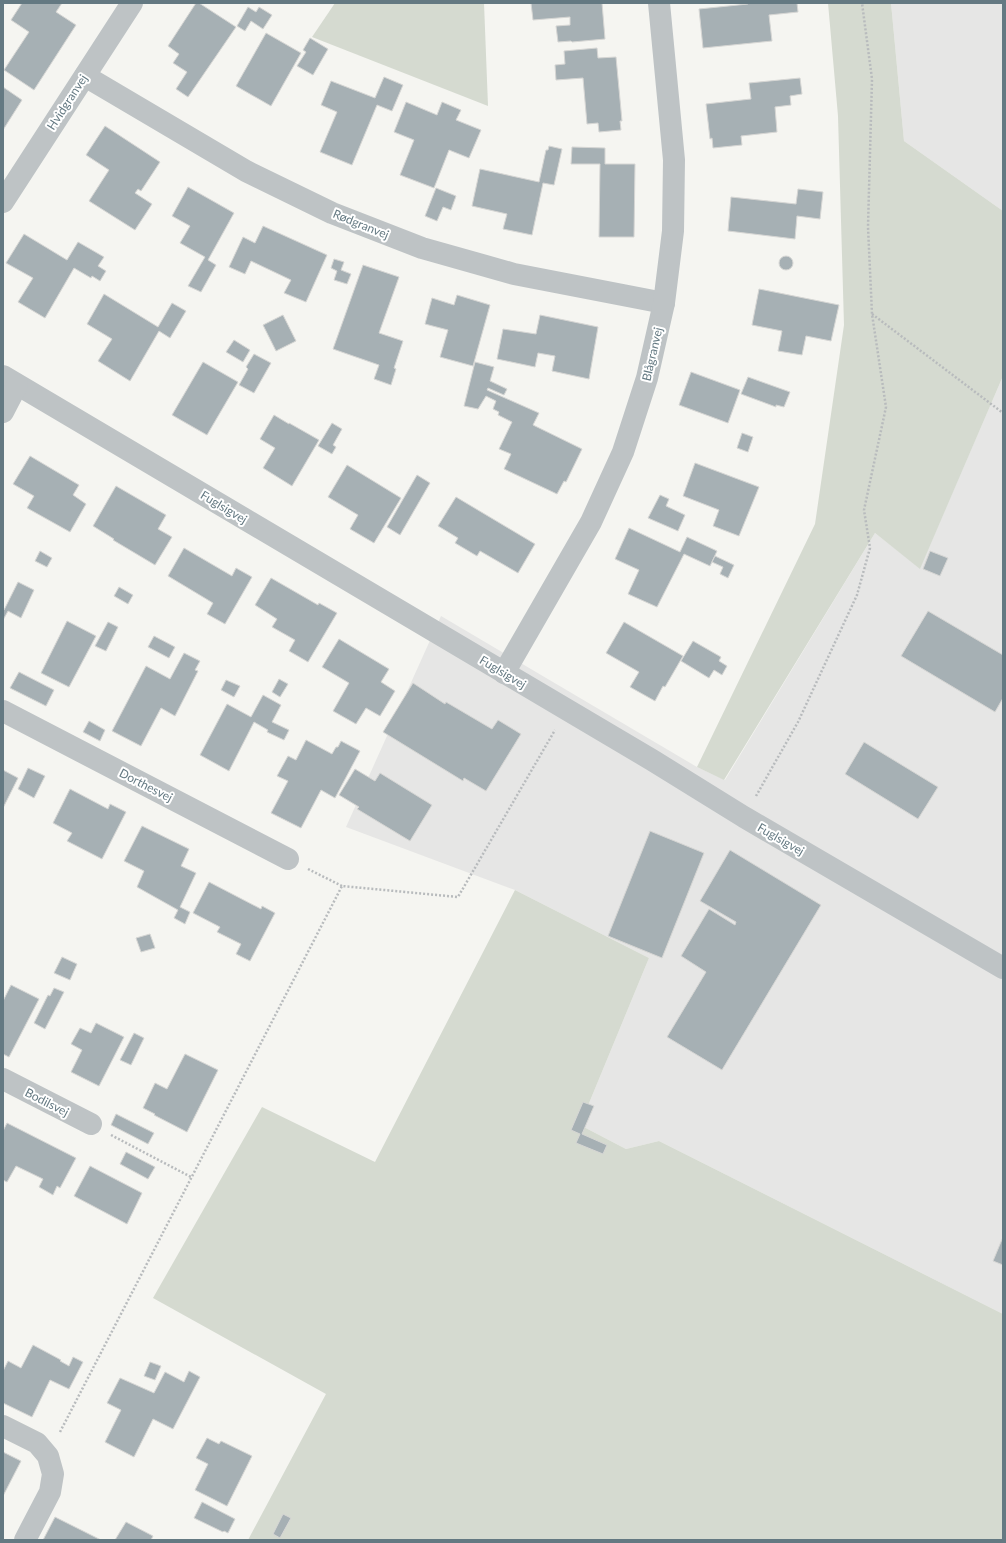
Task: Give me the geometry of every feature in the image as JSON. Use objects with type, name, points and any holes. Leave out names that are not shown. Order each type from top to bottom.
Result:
[{"type":"street","name":"Hvidgranvej","points":[[3,202],[132,3]]},
{"type":"street","name":"Blågranvej","points":[[504,673],[591,522],[623,452],[647,378],[664,303],[673,232],[674,160],[659,3]]},
{"type":"street","name":"Rødgranvej","points":[[85,76],[246,171],[332,213],[422,248],[514,274],[664,303]]},
{"type":"street","name":"Fuglsigvej","points":[[10,380],[567,710],[744,817],[1003,968]]},
{"type":"street","points":[[3,412],[10,380]]},
{"type":"street","name":"Dorthesvej","points":[[3,711],[288,859]]},
{"type":"street","name":"Bodilsvej","points":[[3,1079],[91,1124]]},
{"type":"street","points":[[3,1426],[37,1443],[48,1456],[53,1474],[50,1492],[25,1540]]},
{"type":"path","points":[[744,817],[798,722],[857,595],[870,548],[864,510],[886,407],[872,314],[868,227],[872,79],[862,3]]},
{"type":"path","points":[[872,314],[1003,413]]},
{"type":"path","points":[[288,859],[342,886],[458,896],[567,710]]},
{"type":"path","points":[[48,1456],[342,886]]},
{"type":"path","points":[[91,1124],[192,1177]]},
{"type":"shaded area","points":[[335,3],[484,3],[488,106],[312,37]]},
{"type":"shaded area","points":[[828,3],[891,3],[904,141],[1003,211],[1003,376],[920,569],[875,533],[724,780],[697,767],[815,524],[844,325],[838,116]]},
{"type":"shaded area","points":[[891,3],[1003,3],[1003,211],[904,141]]},
{"type":"shaded area","points":[[1003,376],[1003,1314],[659,1141],[626,1149],[580,1125],[649,958],[515,890],[346,827],[441,616],[697,767],[725,780],[875,533],[920,568]]},
{"type":"shaded area","points":[[515,890],[649,958],[580,1125],[626,1149],[659,1141],[1003,1314],[1003,1540],[248,1540],[326,1394],[153,1298],[262,1107],[375,1162]]},
{"type":"building","points":[[22,3],[62,3],[56,12],[76,25],[34,90],[4,70],[29,32],[11,20]]},
{"type":"building","points":[[196,3],[199,3],[236,27],[188,97],[176,89],[187,72],[173,63],[179,54],[168,46]]},
{"type":"building","points":[[531,3],[602,3],[605,39],[558,42],[556,26],[570,25],[570,17],[533,20]]},
{"type":"building","points":[[748,3],[797,3],[798,12],[769,15],[772,41],[703,48],[699,9]]},
{"type":"building","points":[[248,7],[256,12],[259,7],[272,15],[263,29],[251,21],[245,31],[237,26]]},
{"type":"building","points":[[266,33],[301,53],[271,106],[236,86]]},
{"type":"building","points":[[310,38],[328,49],[313,75],[297,66],[306,52],[303,50]]},
{"type":"building","points":[[597,48],[598,58],[616,57],[622,121],[620,121],[621,130],[599,132],[598,123],[587,124],[583,78],[556,80],[555,65],[565,64],[564,51]]},
{"type":"building","points":[[384,77],[403,85],[392,111],[377,105],[352,165],[320,152],[337,112],[321,105],[331,81],[375,98]]},
{"type":"building","points":[[800,78],[802,94],[790,96],[791,105],[775,107],[777,132],[741,136],[742,145],[713,148],[712,138],[710,139],[706,104],[751,99],[749,83]]},
{"type":"building","points":[[3,87],[22,100],[3,130]]},
{"type":"building","points":[[406,102],[437,115],[442,102],[461,110],[456,120],[481,130],[469,158],[449,150],[434,188],[400,175],[414,140],[394,132]]},
{"type":"building","points":[[105,126],[160,162],[141,191],[138,189],[135,193],[152,204],[135,230],[89,201],[109,170],[86,155]]},
{"type":"building","points":[[549,146],[562,149],[554,185],[543,183],[532,235],[503,229],[507,214],[472,206],[480,169],[539,182],[546,150],[548,150]]},
{"type":"building","points":[[572,147],[605,148],[605,164],[635,164],[634,237],[599,237],[600,164],[571,164]]},
{"type":"building","points":[[188,187],[234,213],[208,260],[216,265],[201,292],[188,286],[205,257],[180,243],[190,226],[172,216]]},
{"type":"building","points":[[436,188],[456,196],[451,210],[443,207],[437,221],[425,216]]},
{"type":"building","points":[[798,189],[823,192],[820,219],[797,216],[795,239],[728,231],[731,197],[796,204]]},
{"type":"building","points":[[263,226],[327,255],[306,302],[284,293],[291,280],[251,261],[245,274],[229,267],[243,237],[255,243]]},
{"type":"building","points":[[24,234],[67,260],[78,242],[104,257],[98,266],[106,271],[100,281],[92,276],[91,278],[74,268],[45,318],[18,302],[33,278],[6,263]]},
{"type":"building","points":[[786,256],[791,258],[793,263],[791,268],[786,270],[781,268],[779,263],[781,258]]},
{"type":"building","points":[[334,259],[344,262],[341,270],[351,274],[347,284],[334,280],[337,271],[331,268]]},
{"type":"building","points":[[363,265],[399,277],[379,333],[403,341],[394,368],[396,369],[391,385],[374,379],[379,365],[333,349]]},
{"type":"building","points":[[759,289],[839,305],[831,341],[806,336],[802,355],[778,351],[782,331],[752,325]]},
{"type":"building","points":[[104,294],[158,327],[172,303],[186,311],[170,338],[159,331],[130,381],[98,361],[112,339],[87,324]]},
{"type":"building","points":[[457,295],[490,305],[473,366],[440,357],[448,330],[425,324],[432,298],[454,305]]},
{"type":"building","points":[[283,315],[296,341],[276,351],[263,325]]},
{"type":"building","points":[[540,315],[598,327],[589,379],[552,371],[555,356],[538,353],[535,367],[497,359],[503,329],[536,334]]},
{"type":"building","points":[[234,340],[250,350],[243,362],[226,352]]},
{"type":"building","points":[[254,354],[271,363],[254,393],[239,385],[248,369],[246,367]]},
{"type":"building","points":[[203,362],[238,382],[207,435],[172,415]]},
{"type":"building","points":[[475,362],[494,367],[490,381],[507,389],[504,395],[488,388],[487,390],[539,413],[533,425],[582,449],[566,482],[564,481],[557,494],[504,469],[511,454],[499,449],[512,422],[498,415],[499,412],[493,409],[496,401],[486,396],[478,409],[464,406]]},
{"type":"building","points":[[691,372],[740,390],[728,423],[679,405]]},
{"type":"building","points":[[748,377],[790,392],[784,407],[776,405],[776,407],[741,394]]},
{"type":"building","points":[[274,415],[319,440],[292,486],[263,468],[275,448],[260,439]]},
{"type":"building","points":[[332,423],[342,429],[333,445],[336,447],[332,454],[318,446]]},
{"type":"building","points":[[742,433],[753,437],[748,452],[737,448]]},
{"type":"building","points":[[30,456],[79,485],[73,495],[86,504],[70,532],[27,508],[34,496],[13,484]]},
{"type":"building","points":[[695,463],[759,487],[739,536],[713,526],[719,510],[683,496]]},
{"type":"building","points":[[347,465],[401,498],[374,543],[350,529],[358,515],[328,497]]},
{"type":"building","points":[[417,475],[430,483],[400,535],[387,527]]},
{"type":"building","points":[[116,486],[166,515],[158,529],[172,537],[155,565],[113,540],[114,539],[93,526]]},
{"type":"building","points":[[660,495],[669,499],[666,506],[685,515],[678,531],[648,518]]},
{"type":"building","points":[[456,497],[535,544],[518,573],[480,551],[477,556],[455,543],[458,538],[438,526]]},
{"type":"building","points":[[629,528],[680,552],[687,537],[717,551],[710,566],[684,554],[657,607],[628,594],[639,570],[615,559]]},
{"type":"building","points":[[184,548],[232,576],[236,568],[252,577],[225,624],[207,614],[213,603],[168,576]]},
{"type":"building","points":[[40,551],[52,558],[47,567],[35,561]]},
{"type":"building","points":[[930,551],[948,558],[940,576],[923,569]]},
{"type":"building","points":[[715,556],[734,565],[728,578],[720,574],[723,567],[712,562]]},
{"type":"building","points":[[271,578],[318,605],[319,603],[337,613],[308,662],[289,651],[295,640],[272,627],[277,619],[255,605]]},
{"type":"building","points":[[18,582],[34,590],[21,618],[8,611],[3,620],[3,609],[4,610]]},
{"type":"building","points":[[119,587],[133,595],[128,604],[114,596]]},
{"type":"building","points":[[928,611],[1003,655],[1003,698],[995,712],[901,656]]},
{"type":"building","points":[[67,621],[96,636],[69,687],[41,673]]},
{"type":"building","points":[[108,622],[118,627],[106,651],[95,646]]},
{"type":"building","points":[[624,622],[683,656],[655,701],[630,687],[639,672],[606,653]]},
{"type":"building","points":[[154,636],[175,647],[169,658],[148,647]]},
{"type":"building","points":[[339,639],[389,669],[381,682],[395,691],[380,716],[366,708],[356,724],[333,711],[349,683],[322,667]]},
{"type":"building","points":[[693,641],[721,657],[719,661],[727,666],[722,675],[714,670],[709,678],[681,661]]},
{"type":"building","points":[[184,653],[200,661],[195,670],[198,671],[175,716],[161,708],[141,746],[112,731],[146,666],[170,679]]},
{"type":"building","points":[[19,672],[54,690],[46,706],[10,688]]},
{"type":"building","points":[[279,679],[288,684],[280,697],[272,692]]},
{"type":"building","points":[[226,680],[240,686],[234,697],[221,690]]},
{"type":"building","points":[[413,683],[445,704],[446,702],[492,729],[498,720],[521,734],[486,791],[464,778],[463,781],[383,732]]},
{"type":"building","points":[[263,695],[281,705],[272,722],[289,730],[284,740],[267,732],[268,730],[254,722],[229,771],[200,755],[227,704],[251,717]]},
{"type":"building","points":[[89,721],[105,730],[100,741],[83,732]]},
{"type":"building","points":[[306,740],[332,754],[341,741],[360,751],[335,798],[321,790],[301,828],[271,813],[288,781],[277,776],[288,756],[296,760]]},
{"type":"building","points":[[864,742],[938,787],[918,819],[845,774]]},
{"type":"building","points":[[28,768],[45,776],[34,798],[18,789]]},
{"type":"building","points":[[355,769],[375,781],[380,773],[432,805],[410,841],[357,809],[359,807],[339,795]]},
{"type":"building","points":[[3,770],[18,778],[3,808]]},
{"type":"building","points":[[70,789],[108,809],[110,804],[126,812],[102,859],[67,841],[72,833],[53,823]]},
{"type":"building","points":[[142,826],[189,849],[181,866],[196,873],[180,907],[190,912],[185,924],[174,918],[178,910],[137,887],[144,871],[124,861]]},
{"type":"building","points":[[650,831],[704,853],[662,958],[608,936]]},
{"type":"building","points":[[730,850],[821,905],[722,1070],[667,1037],[706,972],[681,956],[709,909],[735,925],[736,922],[700,901]]},
{"type":"building","points":[[209,882],[261,909],[262,906],[275,913],[250,961],[236,954],[241,944],[217,932],[220,927],[193,913]]},
{"type":"building","points":[[150,934],[155,948],[141,952],[136,938]]},
{"type":"building","points":[[62,957],[77,964],[70,980],[54,973]]},
{"type":"building","points":[[11,985],[39,999],[9,1057],[3,1054],[3,1001]]},
{"type":"building","points":[[54,988],[64,992],[45,1029],[34,1023],[48,995],[50,996]]},
{"type":"building","points":[[96,1023],[124,1037],[99,1086],[71,1072],[82,1050],[71,1044],[80,1028],[91,1033]]},
{"type":"building","points":[[134,1033],[144,1038],[131,1065],[120,1060]]},
{"type":"building","points":[[185,1054],[218,1070],[187,1132],[143,1108],[155,1083],[167,1089]]},
{"type":"building","points":[[583,1102],[594,1106],[582,1134],[607,1145],[603,1154],[576,1143],[580,1134],[571,1130]]},
{"type":"building","points":[[116,1114],[154,1133],[148,1144],[111,1125]]},
{"type":"building","points":[[7,1123],[76,1158],[60,1188],[57,1186],[53,1195],[39,1187],[43,1179],[16,1166],[7,1182],[3,1180],[3,1131]]},
{"type":"building","points":[[126,1152],[155,1167],[148,1179],[120,1164]]},
{"type":"building","points":[[90,1166],[142,1193],[127,1224],[74,1196]]},
{"type":"building","points":[[1003,1237],[1003,1265],[993,1261]]},
{"type":"building","points":[[33,1345],[69,1366],[73,1357],[83,1362],[69,1389],[50,1380],[32,1417],[3,1403],[3,1371],[8,1361],[21,1368]]},
{"type":"building","points":[[150,1362],[161,1366],[155,1380],[144,1376]]},
{"type":"building","points":[[189,1371],[200,1377],[173,1429],[153,1419],[134,1457],[105,1442],[121,1410],[107,1403],[120,1378],[154,1393],[165,1372],[184,1382]]},
{"type":"building","points":[[207,1438],[219,1444],[221,1441],[252,1456],[227,1506],[195,1490],[208,1464],[196,1458]]},
{"type":"building","points":[[3,1452],[21,1461],[3,1496]]},
{"type":"building","points":[[202,1502],[235,1519],[228,1533],[194,1518]]},
{"type":"building","points":[[283,1514],[291,1518],[280,1538],[273,1534]]},
{"type":"building","points":[[55,1517],[101,1540],[43,1540]]},
{"type":"building","points":[[126,1522],[153,1536],[151,1540],[115,1540]]}]
